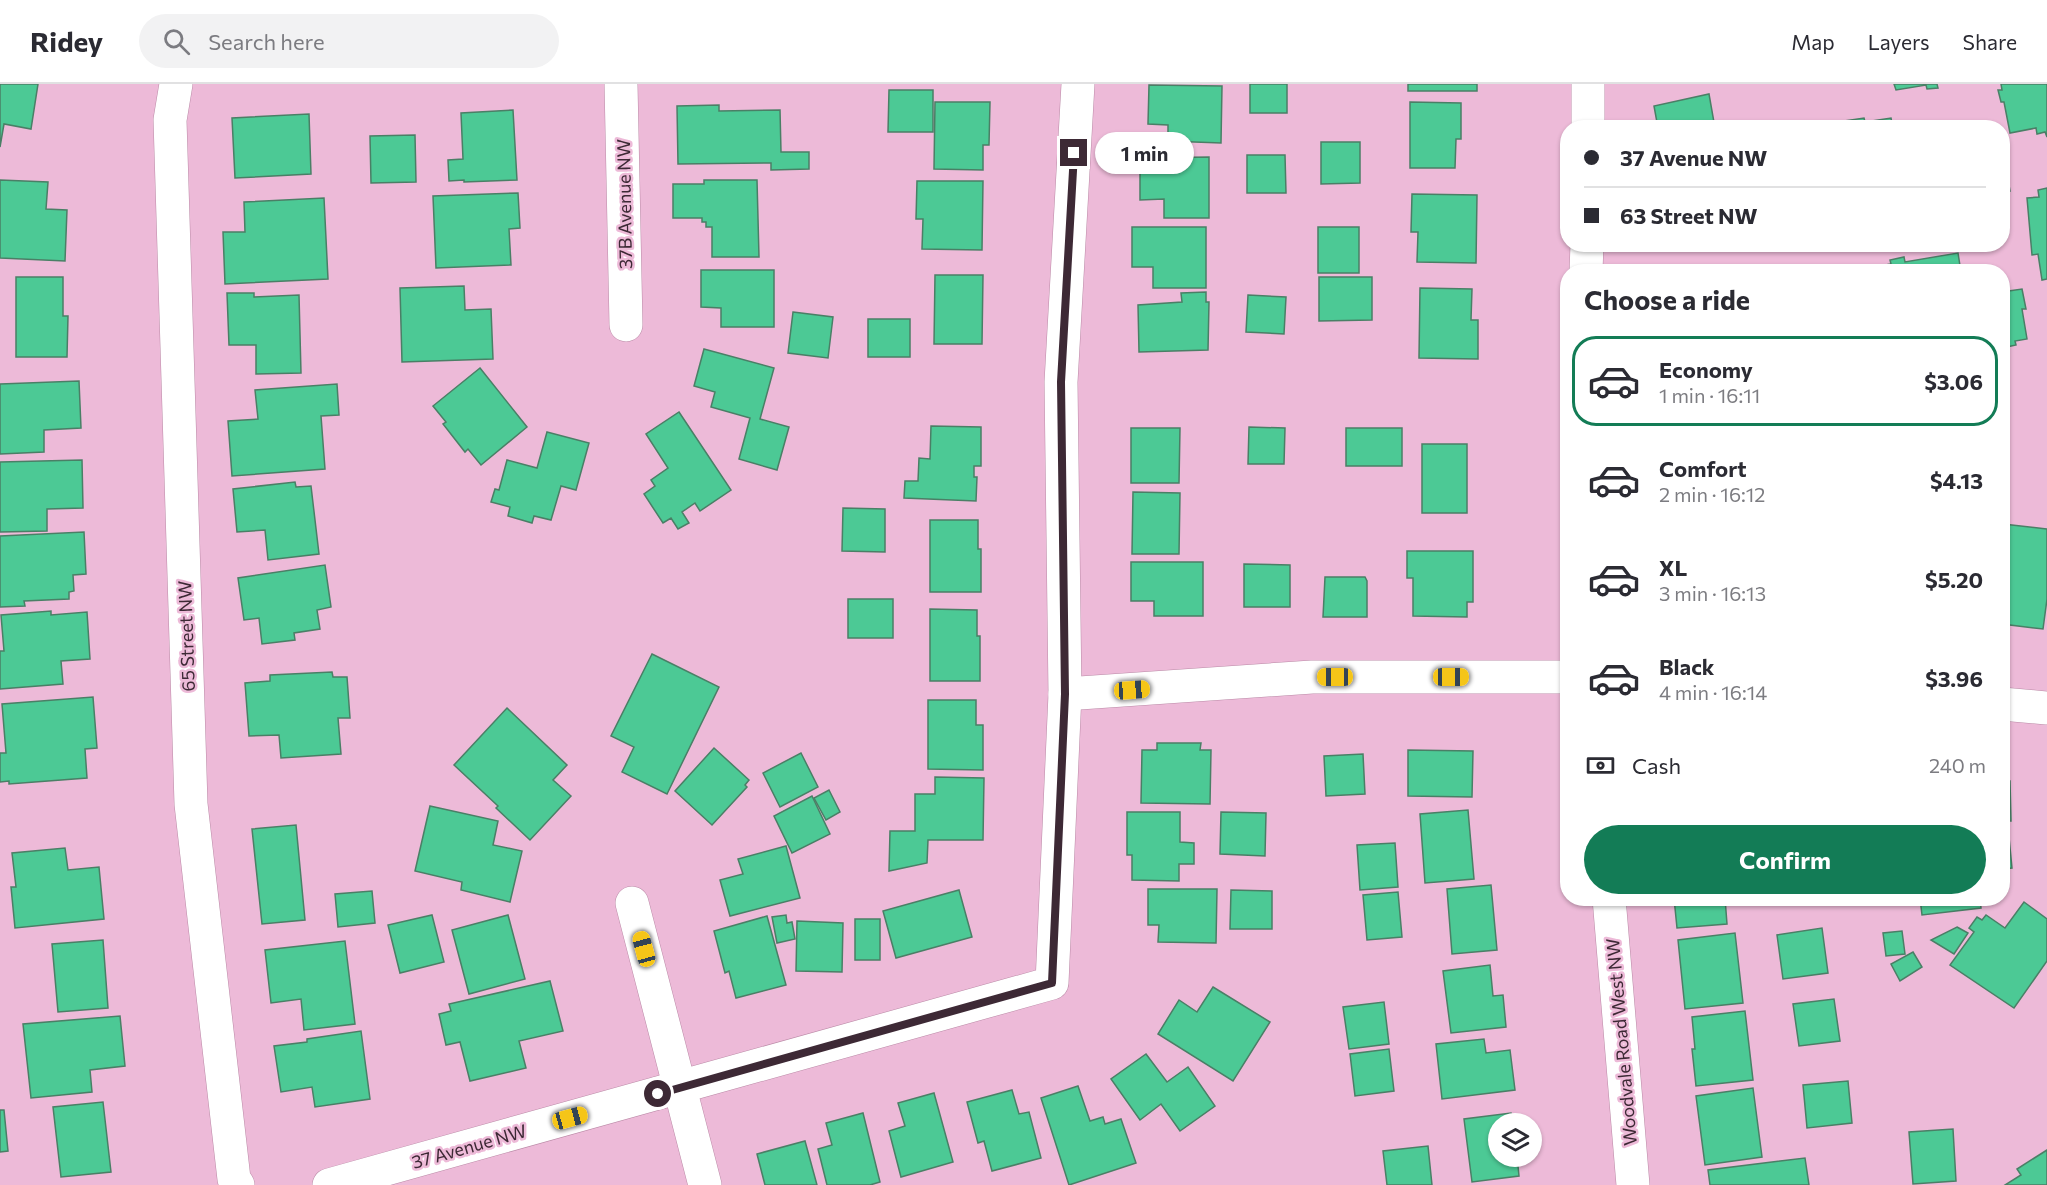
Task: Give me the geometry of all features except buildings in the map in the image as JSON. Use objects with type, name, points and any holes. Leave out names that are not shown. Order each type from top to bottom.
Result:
[{"type":"street","name":"65 Street NW","points":[[176,84],[170,120],[191,804],[234,1179],[238,1185]]},
{"type":"street","name":"37B Avenue NW","points":[[621,84],[626,325]]},
{"type":"street","points":[[1078,84],[1061,382],[1065,694],[1312,677],[1560,677]]},
{"type":"street","points":[[1588,84],[1588,120]]},
{"type":"street","name":"37 Avenue NW","points":[[329,1185],[1052,983],[1065,694]]},
{"type":"street","points":[[2010,705],[2047,708]]},
{"type":"street","points":[[632,903],[705,1185]]},
{"type":"street","name":"Woodvale Road West NW","points":[[1610,906],[1633,1185]]},
{"type":"route","points":[[658,1094],[1052,983],[1065,694],[1061,382],[1074,153]]}]
